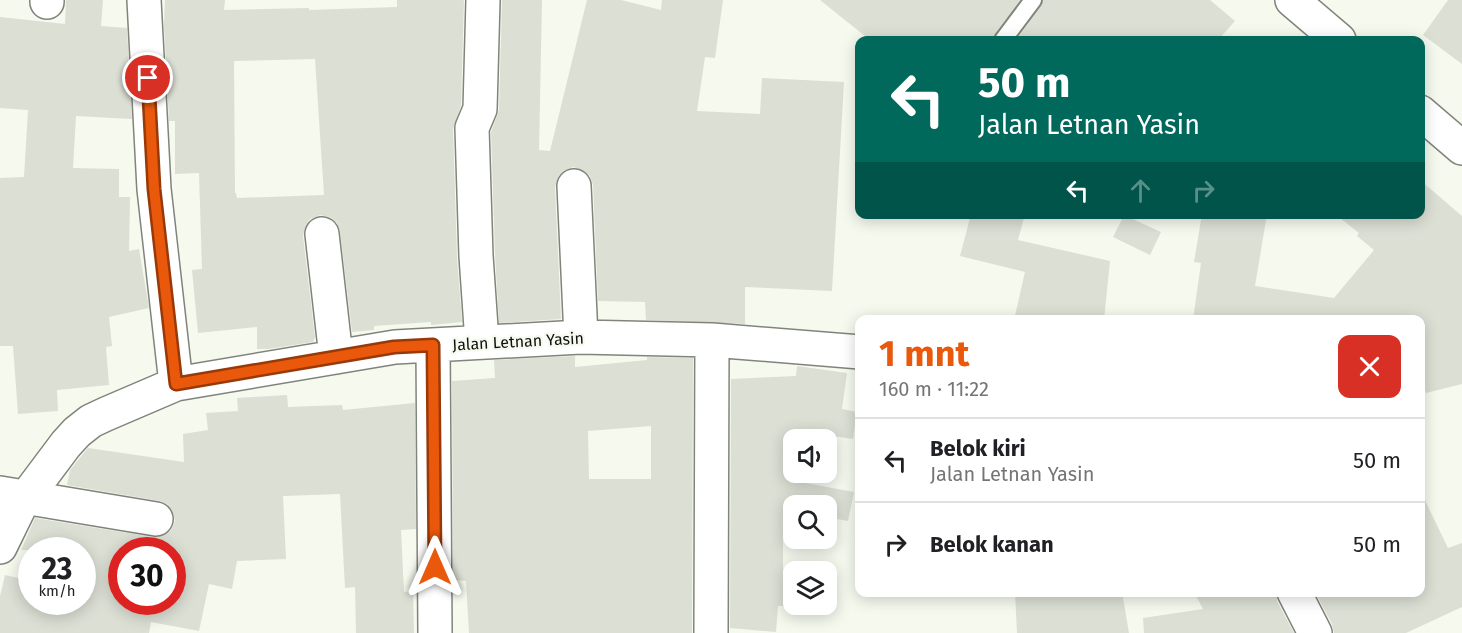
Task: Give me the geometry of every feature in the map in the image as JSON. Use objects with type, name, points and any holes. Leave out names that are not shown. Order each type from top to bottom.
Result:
[{"type":"street","points":[[144,0],[154,189],[176,384]]},
{"type":"street","points":[[482,342],[476,256],[472,128],[480,110],[483,0]]},
{"type":"street","points":[[1293,0],[1334,36]]},
{"type":"street","points":[[1425,116],[1462,148]]},
{"type":"street","points":[[574,186],[581,337]]},
{"type":"street","points":[[322,234],[336,357]]},
{"type":"street","name":"Jalan Letnan Yasin","points":[[0,547],[13,495],[66,444],[91,421],[176,384],[394,347],[581,337],[712,340],[855,352]]},
{"type":"street","points":[[711,633],[712,340]]},
{"type":"street","points":[[433,345],[435,633]]},
{"type":"street","points":[[13,495],[156,519]]},
{"type":"street","points":[[1297,597],[1315,633]]},
{"type":"lane","points":[[1006,36],[1033,0]]},
{"type":"building","points":[[66,0],[103,0],[101,26],[127,28],[132,119],[76,116],[73,168],[119,169],[119,197],[130,197],[129,251],[139,249],[149,308],[109,317],[112,346],[106,347],[109,385],[57,390],[58,411],[18,414],[13,346],[0,346],[0,178],[24,177],[28,110],[0,108],[0,17],[65,24]]},
{"type":"building","points":[[165,0],[225,0],[224,10],[309,8],[309,10],[397,7],[397,0],[464,0],[461,105],[453,129],[457,257],[462,322],[374,326],[374,330],[352,332],[340,231],[337,223],[330,217],[320,215],[310,219],[303,236],[315,337],[313,342],[257,349],[257,327],[198,333],[192,270],[202,269],[199,173],[175,174],[175,121],[169,121]],"holes":[[[315,59],[324,195],[237,198],[235,193],[234,61]]]},
{"type":"building","points":[[502,0],[542,0],[539,150],[550,151],[587,0],[621,0],[661,10],[662,0],[723,0],[715,58],[705,57],[697,111],[760,114],[762,78],[844,82],[832,291],[745,287],[745,324],[646,320],[645,302],[598,301],[593,185],[590,176],[583,170],[573,167],[563,171],[555,187],[561,319],[499,323],[491,132],[499,110]]},
{"type":"building","points":[[820,0],[1020,0],[994,36],[865,36]]},
{"type":"building","points":[[1043,0],[1210,0],[1235,21],[1222,36],[1019,36]]},
{"type":"building","points":[[1448,0],[1462,0],[1462,64],[1423,35]]},
{"type":"building","points":[[1425,184],[1462,216],[1462,384],[1426,393],[1425,315],[1194,315],[1201,263],[1194,262],[1201,219],[1266,219],[1255,286],[1334,298],[1374,250],[1357,236],[1359,233],[1341,219],[1425,219]]},
{"type":"building","points":[[970,219],[1024,219],[1018,240],[1110,261],[1105,315],[1015,315],[1025,272],[960,256]]},
{"type":"building","points":[[1122,219],[1133,219],[1161,232],[1150,255],[1113,237]]},
{"type":"building","points":[[575,356],[575,367],[647,360],[647,357],[693,358],[692,633],[469,633],[466,581],[453,580],[452,381],[495,378],[494,360]],"holes":[[[651,426],[651,479],[589,479],[588,431]]]},
{"type":"building","points":[[797,366],[847,373],[842,409],[855,412],[853,439],[837,437],[837,429],[783,429],[783,483],[805,483],[854,492],[848,521],[837,519],[837,495],[783,495],[783,606],[778,606],[776,632],[730,628],[731,379],[796,376]]},
{"type":"building","points":[[287,395],[288,407],[342,405],[343,410],[415,403],[416,529],[401,530],[404,592],[413,591],[414,633],[356,633],[355,587],[345,588],[340,494],[283,496],[286,559],[237,561],[232,589],[209,584],[199,631],[151,622],[149,633],[0,633],[0,596],[5,575],[18,578],[18,615],[96,615],[96,537],[27,537],[35,518],[153,537],[163,536],[171,530],[175,521],[173,512],[167,504],[67,485],[70,470],[88,448],[184,462],[183,434],[208,430],[206,413],[238,411],[237,398]]},
{"type":"building","points":[[1425,500],[1448,548],[1462,543],[1462,607],[1406,633],[1334,633],[1332,624],[1318,597],[1425,597]]},
{"type":"building","points":[[1015,597],[1123,597],[1129,633],[1017,633]]},
{"type":"building","points":[[1197,597],[1277,597],[1294,633],[1144,633],[1143,618],[1203,609]]},
{"type":"route","points":[[148,78],[154,189],[176,384],[394,347],[433,345],[435,567]]}]
